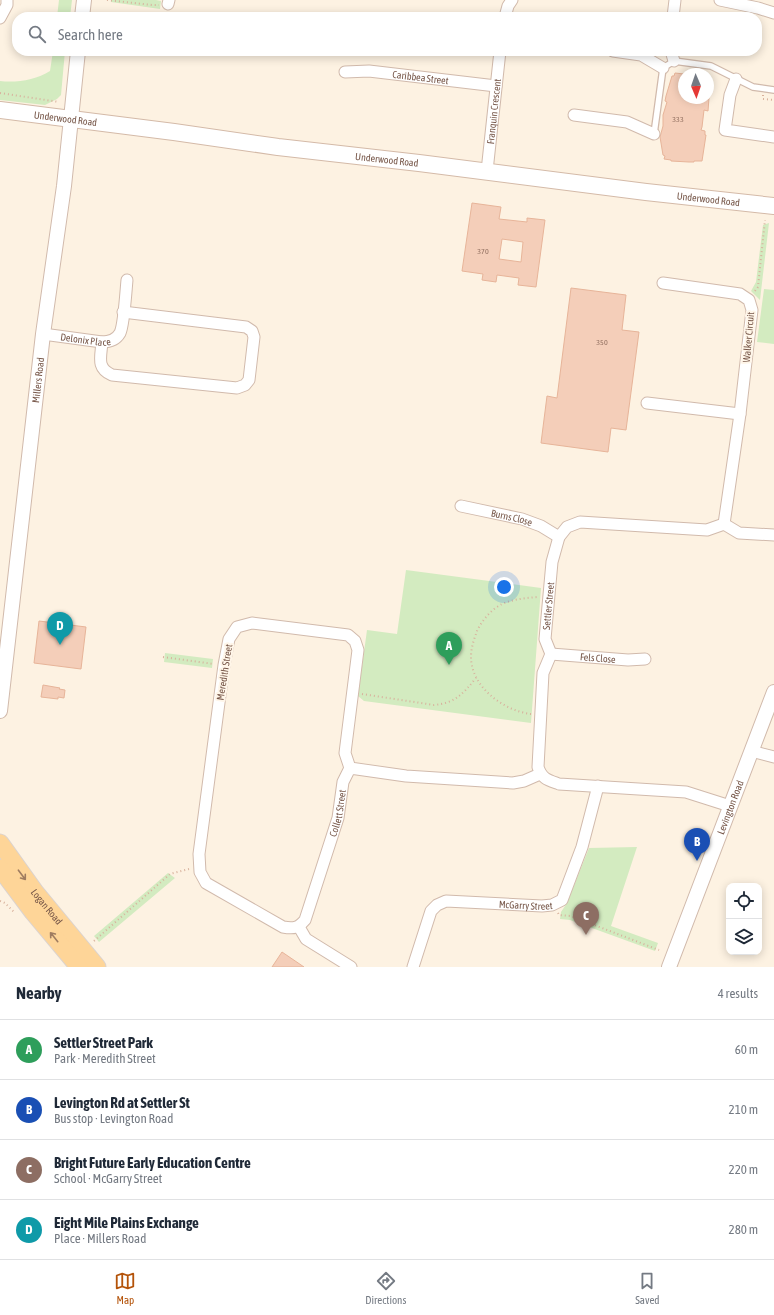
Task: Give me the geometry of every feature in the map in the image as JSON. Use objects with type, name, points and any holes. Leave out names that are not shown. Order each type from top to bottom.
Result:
[{"type":"main road","name":"Underwood Road","points":[[0,110],[278,147],[487,171],[646,192],[774,206]]},
{"type":"main road","name":"Logan Road","points":[[0,843],[81,959]]},
{"type":"main road","name":"Logan Road","points":[[0,868],[5,883],[81,959],[96,967]]},
{"type":"street","points":[[0,18],[7,5],[7,0]]},
{"type":"street","points":[[83,12],[84,0]]},
{"type":"street","points":[[506,12],[512,0]]},
{"type":"street","points":[[674,12],[675,0]]},
{"type":"street","points":[[720,0],[758,8],[774,14]]},
{"type":"street","name":"Millers Road","points":[[0,710],[43,334],[64,186],[77,56]]},
{"type":"street","name":"Franquin Crescent","points":[[487,171],[499,56]]},
{"type":"street","points":[[643,56],[662,68]]},
{"type":"street","name":"Caribbea Street","points":[[346,72],[369,71],[496,86]]},
{"type":"street","points":[[736,79],[730,95],[725,130],[774,137]]},
{"type":"street","points":[[574,115],[627,122],[654,134]]},
{"type":"street","name":"Delonix Place","points":[[43,334],[102,342],[114,340],[120,332],[127,280]]},
{"type":"street","name":"Walker Circuit","points":[[663,283],[740,294],[749,300],[752,310],[740,414],[724,524]]},
{"type":"street","points":[[102,342],[100,365],[104,372],[112,375],[237,388],[245,385],[250,380],[254,337],[252,331],[246,327],[123,312]]},
{"type":"street","points":[[646,403],[740,414]]},
{"type":"street","name":"Burns Close","points":[[461,506],[522,519],[541,526],[559,537]]},
{"type":"street","points":[[559,537],[567,527],[580,522],[707,530],[724,524],[740,533],[774,535]]},
{"type":"street","name":"Settler Street","points":[[551,654],[545,639],[552,562],[559,537]]},
{"type":"street","name":"Meredith Street","points":[[200,869],[199,854],[224,665],[229,639],[237,627],[252,623],[348,636],[355,641],[358,650],[345,753],[350,768]]},
{"type":"street","points":[[551,654],[543,673],[538,767],[540,774],[549,781],[559,784],[686,792],[730,806]]},
{"type":"street","name":"Fels Close","points":[[551,654],[628,660],[645,659]]},
{"type":"street","name":"Levington Road","points":[[669,967],[774,692]]},
{"type":"street","points":[[751,751],[774,757]]},
{"type":"street","points":[[350,768],[406,776],[513,783],[524,781],[540,774]]},
{"type":"street","name":"Collett Street","points":[[299,927],[305,920],[338,818],[343,782],[350,768]]},
{"type":"street","name":"McGarry Street","points":[[413,967],[431,911],[437,905],[446,901],[542,906],[552,905],[562,900],[582,847],[598,786]]},
{"type":"street","points":[[200,869],[206,883],[283,927],[292,929],[299,927],[306,939],[351,967]]},
{"type":"lane","points":[[654,134],[662,68],[673,56],[711,66],[753,87],[774,90]]},
{"type":"path","points":[[108,0],[152,6],[168,2]]},
{"type":"path","points":[[0,93],[59,102]]},
{"type":"path","points":[[749,300],[758,286],[765,220]]},
{"type":"path","points":[[540,714],[512,709],[497,702],[486,692],[476,678],[471,659],[473,642],[479,626],[489,614],[501,604],[515,599],[549,597]]},
{"type":"path","points":[[163,657],[224,665]]},
{"type":"path","points":[[353,692],[434,705],[442,704],[458,697],[465,692],[476,678]]},
{"type":"path","points":[[81,959],[100,934],[170,874],[200,869]]},
{"type":"path","points":[[552,905],[559,915],[571,916],[659,950]]},
{"type":"green space","points":[[59,0],[72,0],[71,12],[58,12]]},
{"type":"green space","points":[[111,0],[161,1],[160,9],[111,2]]},
{"type":"green space","points":[[52,56],[65,56],[61,95],[57,99],[45,105],[0,100],[0,81],[13,82],[26,80],[39,77],[50,71]]},
{"type":"green space","points":[[769,223],[760,300],[751,291],[756,282],[763,225]]},
{"type":"green space","points":[[764,289],[774,290],[774,344],[757,342]]},
{"type":"green space","points":[[406,570],[541,588],[531,723],[364,701],[358,696],[367,630],[397,634]]},
{"type":"green space","points":[[165,653],[213,659],[212,668],[164,662]]},
{"type":"green space","points":[[637,847],[611,926],[658,943],[655,951],[570,920],[560,919],[561,912],[567,903],[589,848]]},
{"type":"green space","points":[[168,873],[175,878],[99,942],[94,936]]},
{"type":"building","points":[[675,73],[678,73],[678,104],[709,104],[708,111],[704,110],[701,130],[705,131],[706,135],[702,161],[689,162],[664,159],[665,156],[663,155],[660,137],[663,126],[663,115],[667,102],[665,101],[666,96],[672,76],[674,76]]},
{"type":"building","points":[[472,203],[501,207],[499,219],[527,222],[527,218],[545,220],[536,287],[518,285],[519,278],[497,275],[496,282],[482,280],[483,274],[462,271]],"holes":[[[502,239],[523,242],[521,262],[499,259]]]},
{"type":"building","points":[[571,288],[626,295],[622,330],[639,332],[626,430],[611,428],[608,452],[541,443],[547,396],[557,398]]},
{"type":"building","points":[[39,621],[86,627],[81,669],[34,663]]},
{"type":"building","points":[[43,685],[65,690],[64,698],[58,697],[58,699],[41,697]]},
{"type":"building","points":[[282,952],[304,967],[272,967]]},
{"type":"place","name":"Eight Mile Plains Exchange","points":[[60,645]]},
{"type":"place","name":"Settler Street Park","points":[[449,665]]},
{"type":"place","name":"Levington Rd at Settler St","points":[[697,861]]},
{"type":"place","name":"Bright Future Early Education Centre","points":[[586,935]]}]
